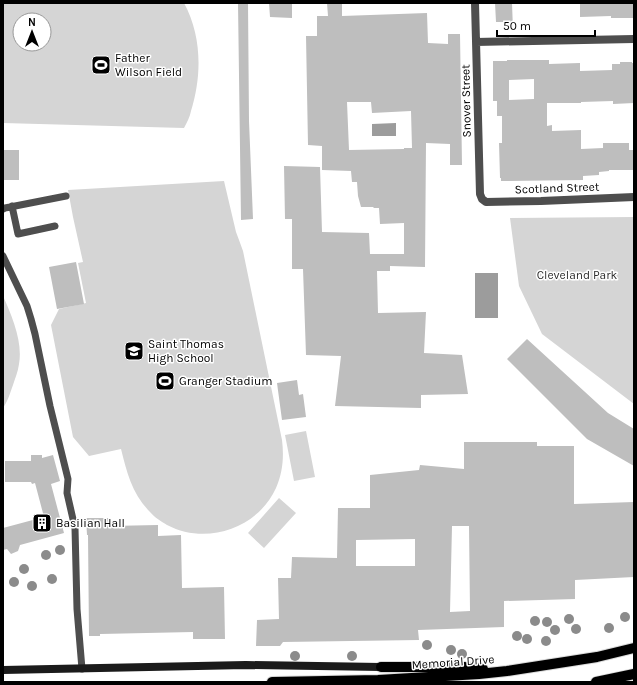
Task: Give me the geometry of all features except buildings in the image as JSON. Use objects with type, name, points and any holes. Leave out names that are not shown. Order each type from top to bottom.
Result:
[{"type":"main road","name":"Memorial Drive","points":[[272,682],[378,680],[479,674],[597,657],[634,648]]},
{"type":"main road","points":[[381,667],[464,667],[507,671]]},
{"type":"main road","points":[[596,682],[634,674]]},
{"type":"street","name":"Snover Street","points":[[475,3],[480,194],[482,198]]},
{"type":"street","points":[[476,42],[634,39]]},
{"type":"street","name":"Scotland Street","points":[[482,198],[486,202],[634,197]]},
{"type":"street","points":[[3,670],[246,664],[381,667]]},
{"type":"lane","points":[[3,209],[66,196]]},
{"type":"lane","points":[[12,206],[18,234],[55,226]]},
{"type":"lane","points":[[3,256],[27,306],[31,319],[68,479],[67,493],[76,528],[77,609],[82,669]]},
{"type":"green space","name":"Father Wilson Field","points":[[3,3],[184,3],[190,16],[197,42],[198,70],[195,98],[184,128],[3,123]]},
{"type":"green space","name":"Granger Stadium","points":[[224,181],[236,232],[243,251],[282,440],[283,458],[282,470],[276,488],[268,502],[257,514],[244,523],[230,529],[214,533],[198,534],[182,531],[167,525],[152,514],[134,490],[121,449],[89,456],[73,437],[51,325],[59,309],[86,303],[78,263],[83,262],[68,190]]},
{"type":"green space","name":"Cleveland Park","points":[[634,217],[634,404],[542,334],[519,286],[510,218]]},
{"type":"green space","points":[[3,296],[16,329],[20,356],[19,367],[9,397],[3,408]]},
{"type":"green space","points":[[306,431],[315,477],[294,481],[285,435]]},
{"type":"green space","points":[[279,498],[296,513],[264,548],[248,533]]},
{"type":"shaded area","points":[[396,123],[396,136],[372,136],[372,124]]},
{"type":"shaded area","points":[[475,273],[498,273],[498,318],[475,318]]},
{"type":"place","name":"Father Wilson Field","points":[[101,65]]},
{"type":"place","name":"Saint Thomas High School","points":[[134,351]]},
{"type":"place","name":"Granger Stadium","points":[[165,381]]},
{"type":"place","name":"Basilian Hall","points":[[42,523]]}]
